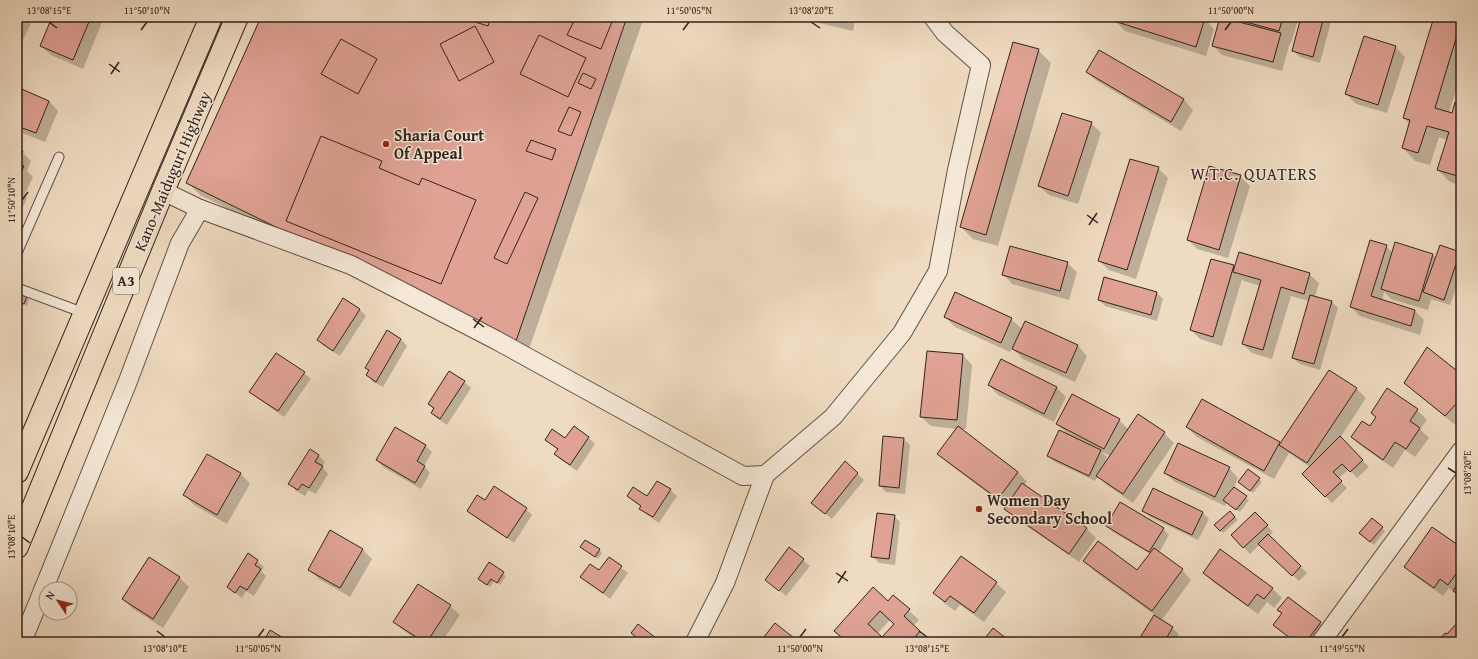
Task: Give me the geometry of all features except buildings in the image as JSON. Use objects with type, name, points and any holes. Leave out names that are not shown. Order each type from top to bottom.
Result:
[{"type":"highway","name":"Kano-Maiduguri Highway","points":[[17,472],[211,17]]},
{"type":"highway","name":"Kano-Maiduguri Highway","points":[[17,547],[163,191],[237,17]]},
{"type":"street","points":[[694,642],[725,583],[766,475],[833,417],[902,333],[938,271],[957,170],[981,65],[945,33],[933,17]]},
{"type":"street","points":[[163,191],[200,209],[351,265],[496,340],[743,476],[766,475]]},
{"type":"street","points":[[22,642],[128,381],[180,243],[200,209]]},
{"type":"street","points":[[1321,642],[1461,451]]},
{"type":"lane","points":[[17,253],[59,157]]},
{"type":"lane","points":[[17,288],[84,313]]},
{"type":"place","name":"Sharia Court Of Appeal","points":[[386,144]]},
{"type":"place","name":"Women Day Secondary School","points":[[979,509]]},
{"type":"district","name":"W.T.C. QUATERS","points":[[1254,174]]}]
